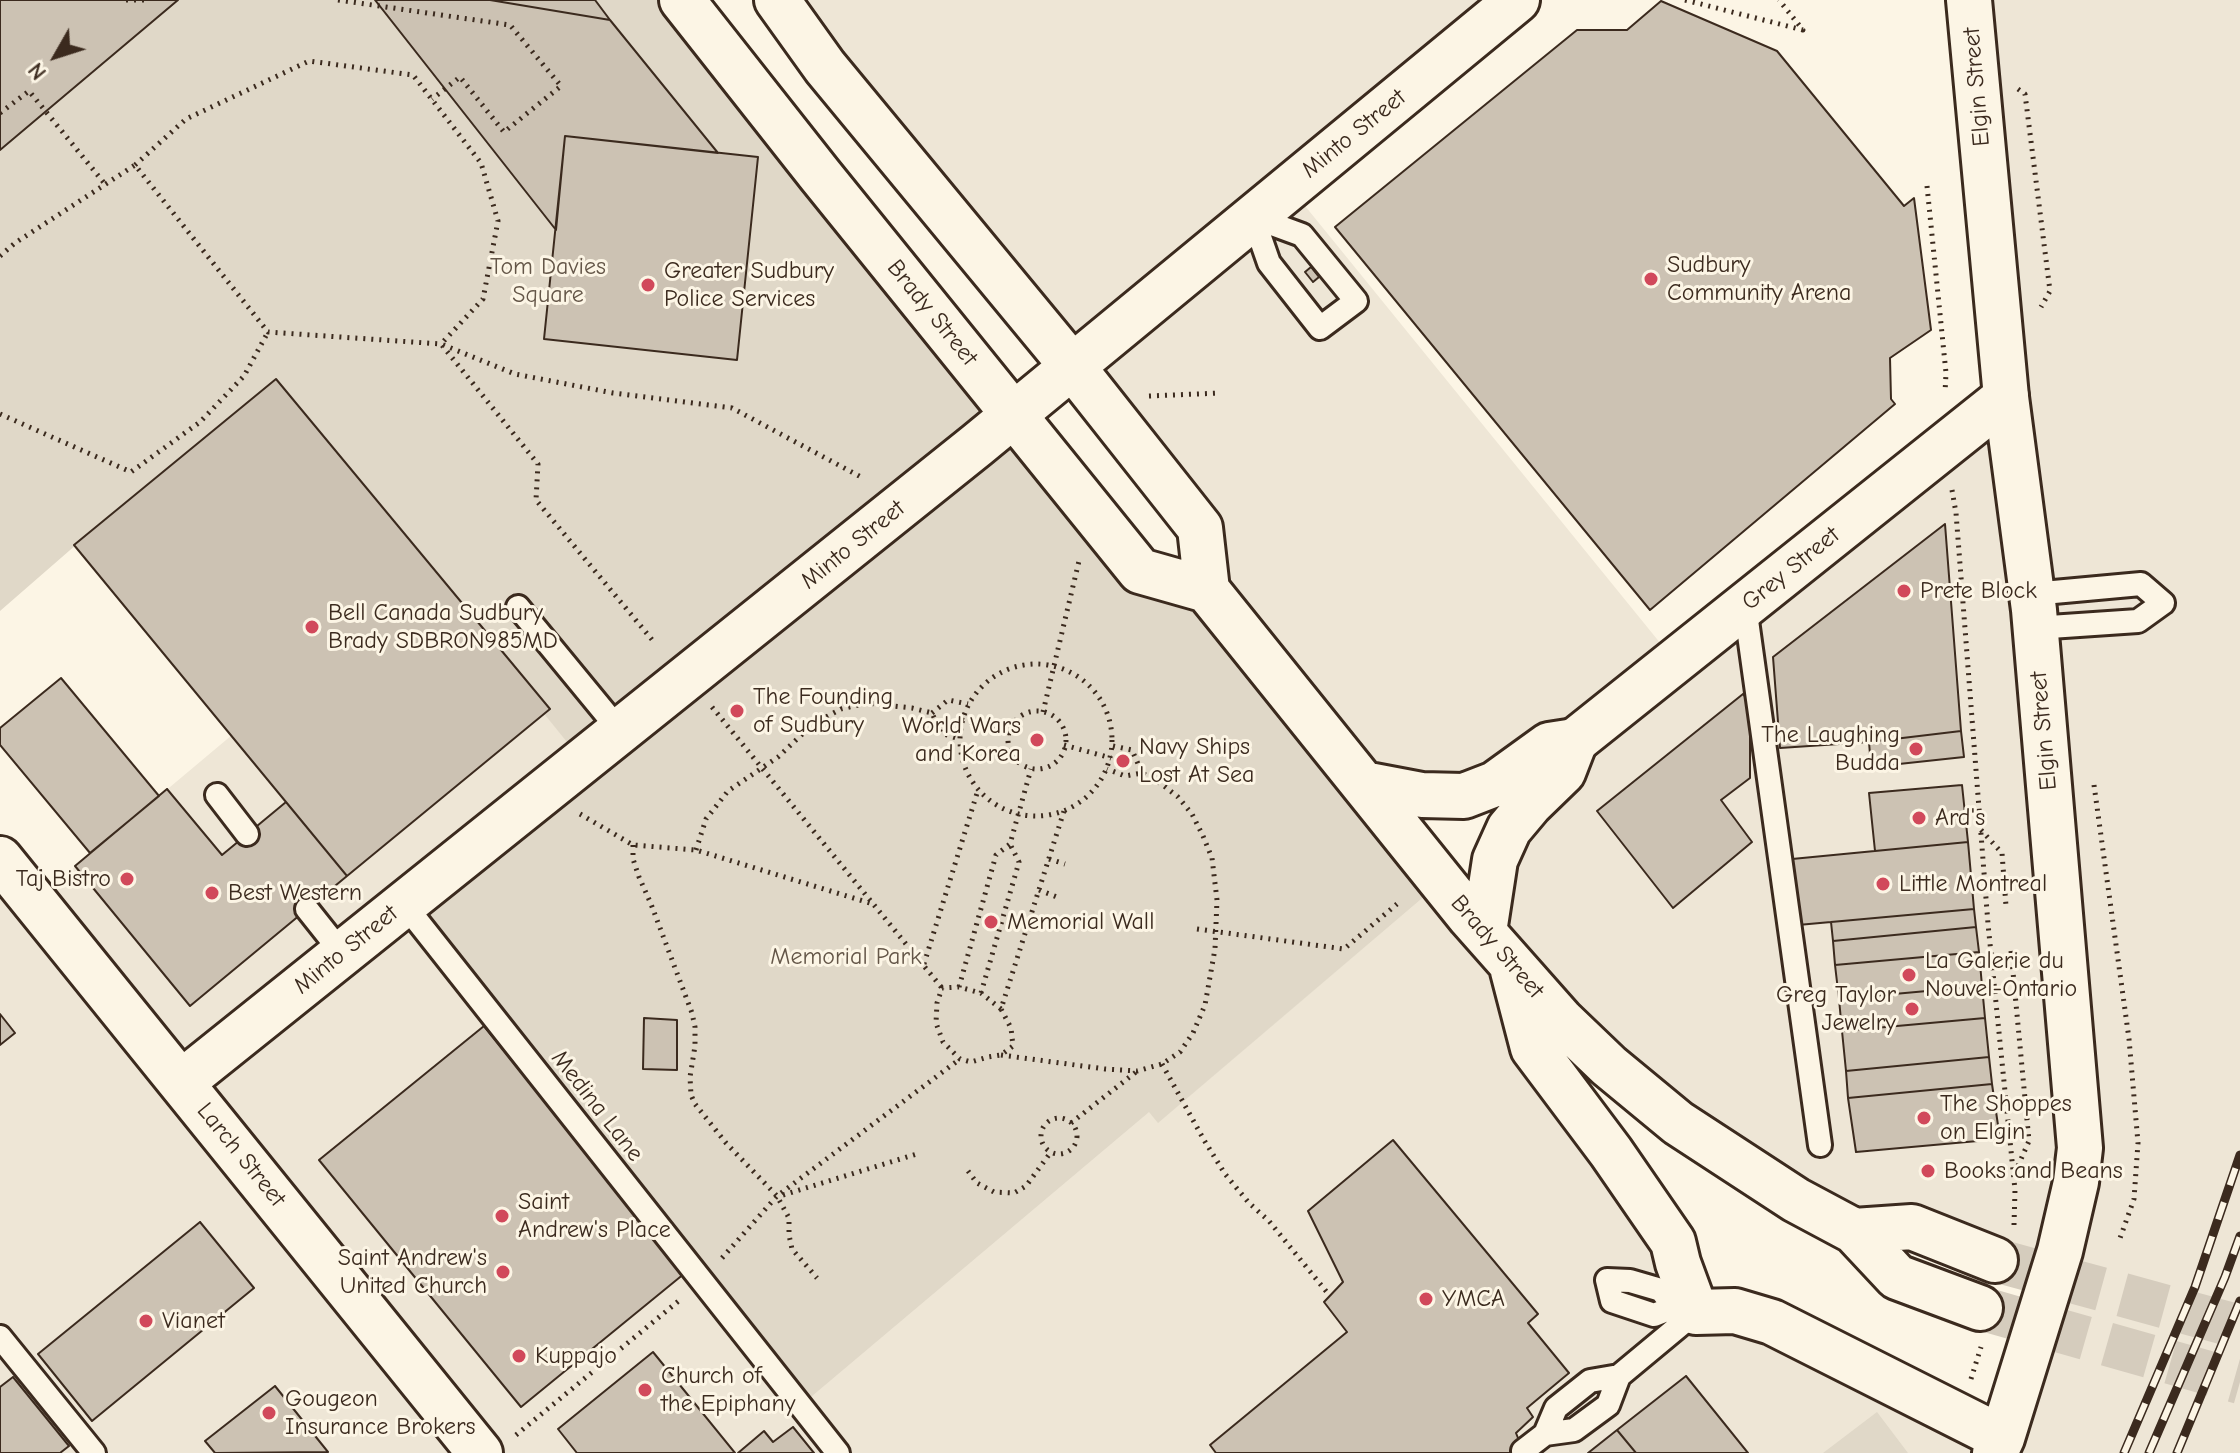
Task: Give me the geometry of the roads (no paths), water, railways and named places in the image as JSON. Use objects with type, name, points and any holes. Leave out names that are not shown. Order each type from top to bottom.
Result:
[{"type":"main road","name":"Brady Street","points":[[682,0],[1140,571],[1207,590],[1497,949],[1562,1021],[1678,1123],[1796,1200],[1854,1231],[1897,1277],[1981,1327]]},
{"type":"main road","points":[[777,0],[825,67],[1072,366],[1200,528],[1207,590]]},
{"type":"main road","name":"Minto Street","points":[[182,1082],[1013,415],[1517,0]]},
{"type":"main road","name":"Elgin Street","points":[[1969,0],[2006,397],[2034,611],[2080,1148],[2076,1182],[2060,1251],[1994,1448]]},
{"type":"main road","name":"Grey Street","points":[[1575,741],[2006,397]]},
{"type":"main road","points":[[1364,784],[1422,795],[1464,796],[1495,784],[1549,745],[1575,741],[1563,772],[1509,829],[1495,860],[1497,949],[1533,1048],[1673,1242],[1685,1309],[1735,1311],[1772,1322],[1959,1416],[1994,1448]]},
{"type":"main road","name":"Larch Street","points":[[0,859],[182,1082],[496,1445]]},
{"type":"main road","points":[[1854,1231],[1912,1227],[2004,1246]]},
{"type":"lane","points":[[1253,217],[1302,235],[1356,301],[1320,328],[1269,263],[1253,217]]},
{"type":"lane","points":[[1745,606],[1820,1145]]},
{"type":"lane","points":[[518,607],[620,731]]},
{"type":"lane","points":[[217,795],[247,834]]},
{"type":"lane","name":"Medina Lane","points":[[404,904],[838,1453]]},
{"type":"lane","points":[[307,909],[342,953]]},
{"type":"lane","points":[[1523,1451],[1545,1434],[1574,1430],[1608,1405],[1619,1376],[1685,1309]]},
{"type":"lane","points":[[0,1337],[94,1453]]},
{"type":"tunnel","points":[[1995,1260],[2240,1327]]},
{"type":"tunnel","points":[[1980,1308],[2240,1382]]},
{"type":"railway","points":[[2124,1453],[2195,1287],[2240,1155]]},
{"type":"railway","points":[[2149,1453],[2240,1236]]},
{"type":"railway","points":[[2177,1453],[2240,1301]]},
{"type":"place","name":"Sudbury Community Arena","points":[[1651,279]]},
{"type":"place","name":"Greater Sudbury Police Services","points":[[648,285]]},
{"type":"place","name":"Prete Block","points":[[1904,591]]},
{"type":"place","name":"Bell Canada Sudbury Brady SDBRON985MD","points":[[312,627]]},
{"type":"place","name":"The Founding of Sudbury","points":[[737,711]]},
{"type":"place","name":"World Wars and Korea","points":[[1037,740]]},
{"type":"place","name":"The Laughing Budda","points":[[1916,749]]},
{"type":"place","name":"Navy Ships Lost At Sea","points":[[1123,761]]},
{"type":"place","name":"Ard's","points":[[1919,818]]},
{"type":"place","name":"Taj Bistro","points":[[127,879]]},
{"type":"place","name":"Little Montreal","points":[[1883,884]]},
{"type":"place","name":"Best Western","points":[[212,893]]},
{"type":"place","name":"Memorial Wall","points":[[991,922]]},
{"type":"place","name":"La Galerie du Nouvel-Ontario","points":[[1909,975]]},
{"type":"place","name":"Greg Taylor Jewelry","points":[[1912,1009]]},
{"type":"place","name":"The Shoppes on Elgin","points":[[1924,1118]]},
{"type":"place","name":"Books and Beans","points":[[1928,1171]]},
{"type":"place","name":"Saint Andrew's Place","points":[[502,1216]]},
{"type":"place","name":"Saint Andrew's United Church","points":[[503,1272]]},
{"type":"place","name":"YMCA","points":[[1426,1299]]},
{"type":"place","name":"Vianet","points":[[146,1321]]},
{"type":"place","name":"Kuppajo","points":[[519,1356]]},
{"type":"place","name":"Church of the Epiphany","points":[[645,1390]]},
{"type":"place","name":"Gougeon Insurance Brokers","points":[[269,1413]]},
{"type":"park label","name":"Tom Davies Square","points":[[548,281]]},
{"type":"park label","name":"Memorial Park","points":[[846,957]]}]
